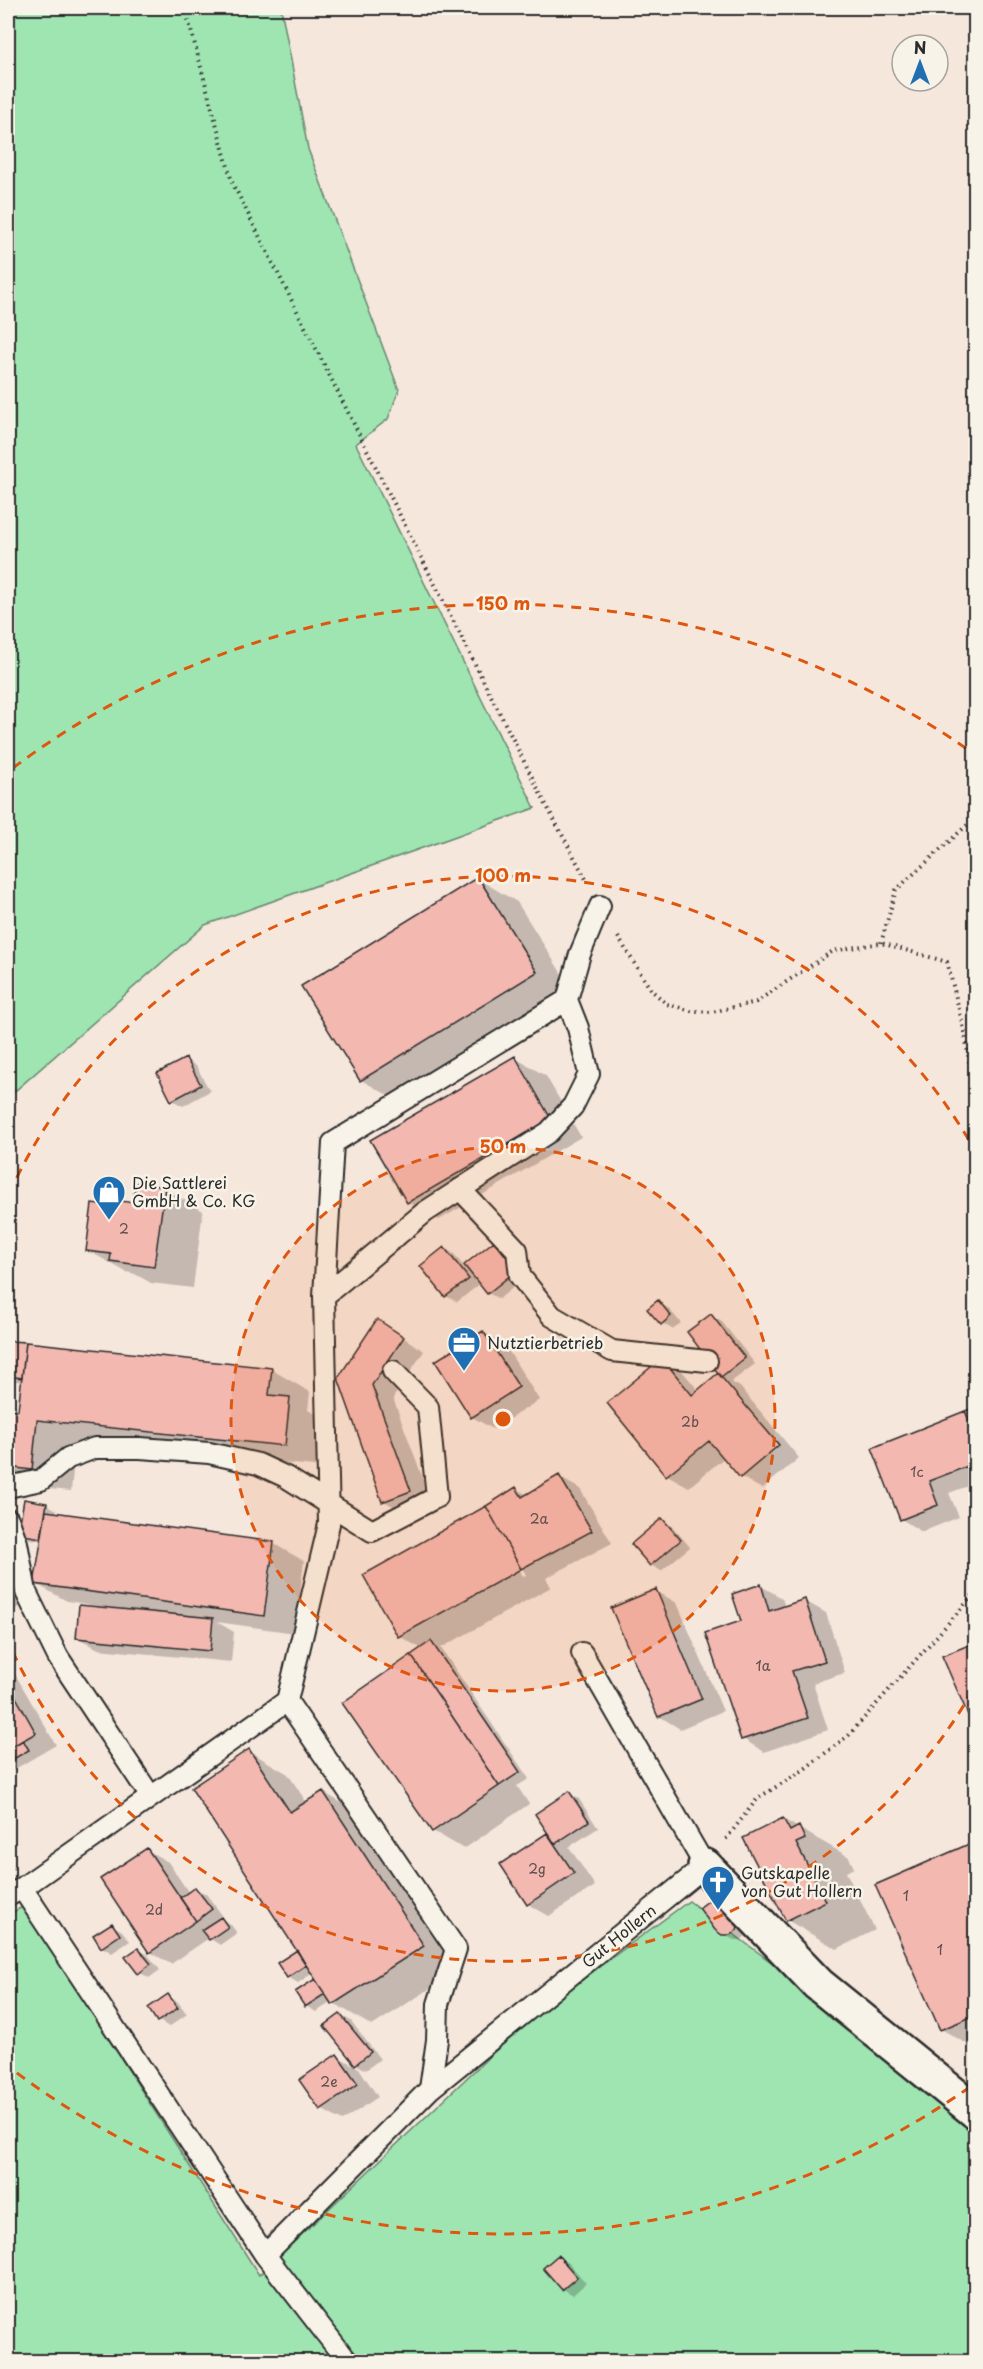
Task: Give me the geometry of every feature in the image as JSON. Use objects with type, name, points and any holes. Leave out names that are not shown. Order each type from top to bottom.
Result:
[{"type":"street","points":[[705,1866],[818,1984],[975,2112]]},
{"type":"lane","points":[[324,1296],[425,1212],[549,1132],[573,1106],[589,1074],[578,1028],[567,1000],[580,954],[600,906]]},
{"type":"lane","points":[[348,2361],[265,2255],[15,1892],[287,1701],[329,1524],[324,1296],[333,1143],[567,1000]]},
{"type":"lane","points":[[460,1189],[517,1250],[520,1276],[552,1316],[612,1351],[707,1361]]},
{"type":"lane","points":[[8,1486],[41,1480],[68,1458],[94,1449],[140,1448],[209,1453],[258,1464],[286,1477],[372,1531],[437,1497],[428,1407],[393,1371]]},
{"type":"lane","points":[[8,1519],[17,1543],[26,1592],[58,1657],[151,1797]]},
{"type":"lane","points":[[582,1653],[705,1866]]},
{"type":"lane","points":[[287,1701],[456,1949],[438,2004],[437,2040],[430,2089]]},
{"type":"lane","name":"Gut Hollern","points":[[265,2255],[430,2089],[705,1866]]},
{"type":"path","points":[[185,8],[232,182],[543,799],[600,906],[651,990],[667,1004],[691,1011],[712,1012],[756,1002],[832,951],[880,943],[947,962],[965,1033],[975,1108]]},
{"type":"path","points":[[880,943],[896,890],[975,817]]},
{"type":"path","points":[[705,1866],[758,1798],[802,1771],[849,1735],[975,1592]]},
{"type":"green space","points":[[8,8],[281,8],[308,149],[399,390],[388,419],[356,444],[535,808],[205,925],[8,1097]]},
{"type":"green space","points":[[689,1901],[813,1993],[975,2124],[975,2361],[8,2362],[8,1915],[24,1906],[259,2275],[530,2018]]},
{"type":"building","points":[[478,877],[537,972],[360,1081],[301,986]]},
{"type":"building","points":[[515,1056],[551,1119],[407,1203],[370,1140]]},
{"type":"building","points":[[186,1058],[201,1085],[171,1101],[157,1073]]},
{"type":"building","points":[[136,1183],[165,1187],[154,1267],[110,1261],[111,1254],[86,1251],[92,1204],[115,1207],[116,1200],[133,1203]]},
{"type":"building","points":[[494,1241],[517,1270],[487,1294],[464,1265]]},
{"type":"building","points":[[444,1247],[469,1279],[445,1297],[420,1266]]},
{"type":"building","points":[[658,1300],[671,1316],[661,1325],[647,1309]]},
{"type":"building","points":[[711,1314],[745,1358],[721,1377],[687,1332]]},
{"type":"building","points":[[377,1319],[404,1337],[372,1385],[411,1491],[382,1502],[338,1378]]},
{"type":"building","points":[[483,1331],[519,1387],[471,1418],[435,1361]]},
{"type":"building","points":[[8,1341],[26,1342],[22,1378],[8,1376]]},
{"type":"building","points":[[26,1342],[272,1368],[269,1395],[290,1397],[285,1446],[37,1420],[32,1470],[8,1467],[8,1409],[18,1410]]},
{"type":"building","points":[[662,1358],[692,1395],[718,1373],[779,1445],[740,1478],[709,1441],[666,1476],[607,1403]]},
{"type":"building","points":[[976,1407],[976,1437],[965,1411]]},
{"type":"building","points":[[965,1411],[976,1437],[976,1463],[929,1481],[938,1505],[900,1520],[872,1448]]},
{"type":"building","points":[[559,1475],[592,1531],[521,1569],[486,1506],[516,1487],[522,1497]]},
{"type":"building","points":[[24,1499],[47,1503],[41,1538],[18,1534]]},
{"type":"building","points":[[486,1506],[521,1569],[398,1637],[363,1575]]},
{"type":"building","points":[[46,1511],[274,1542],[264,1616],[34,1584]]},
{"type":"building","points":[[662,1518],[681,1540],[650,1566],[631,1544]]},
{"type":"building","points":[[761,1584],[769,1611],[805,1599],[825,1661],[792,1671],[808,1718],[741,1740],[705,1633],[741,1621],[732,1594]]},
{"type":"building","points":[[656,1589],[702,1699],[658,1717],[611,1608]]},
{"type":"building","points":[[79,1605],[213,1618],[210,1651],[76,1638]]},
{"type":"building","points":[[431,1641],[520,1772],[499,1786],[411,1655]]},
{"type":"building","points":[[976,1642],[976,1733],[942,1656]]},
{"type":"building","points":[[411,1655],[499,1786],[432,1832],[342,1703]]},
{"type":"building","points":[[8,1683],[36,1733],[8,1749]]},
{"type":"building","points":[[23,1740],[29,1750],[8,1762],[8,1749]]},
{"type":"building","points":[[249,1749],[290,1812],[323,1791],[424,1946],[332,2005],[191,1788]]},
{"type":"building","points":[[569,1791],[589,1821],[555,1844],[535,1814]]},
{"type":"building","points":[[783,1818],[790,1831],[799,1826],[805,1839],[796,1843],[826,1901],[786,1921],[743,1838]]},
{"type":"building","points":[[547,1833],[574,1873],[527,1905],[500,1864]]},
{"type":"building","points":[[976,1841],[976,2015],[940,2030],[875,1885]]},
{"type":"building","points":[[147,1848],[196,1921],[149,1953],[100,1879]]},
{"type":"building","points":[[195,1887],[212,1909],[196,1921],[180,1898]]},
{"type":"building","name":"Gutskapelle von Gut Hollern","points":[[720,1892],[739,1922],[737,1930],[730,1935],[722,1935],[715,1930],[699,1908]]},
{"type":"building","points":[[221,1917],[228,1927],[209,1940],[201,1930]]},
{"type":"building","points":[[112,1923],[120,1935],[101,1948],[93,1935]]},
{"type":"building","points":[[138,1948],[151,1964],[138,1974],[125,1957]]},
{"type":"building","points":[[297,1950],[306,1965],[287,1978],[277,1963]]},
{"type":"building","points":[[315,1979],[325,1994],[305,2007],[295,1992]]},
{"type":"building","points":[[168,1994],[178,2008],[157,2022],[148,2008]]},
{"type":"building","points":[[340,2014],[371,2052],[355,2065],[324,2026]]},
{"type":"building","points":[[337,2054],[358,2084],[320,2110],[299,2080]]},
{"type":"building","points":[[558,2255],[577,2277],[562,2290],[543,2268]]},
{"type":"place","name":"Die Sattlerei GmbH & Co. KG","points":[[109,1221]]},
{"type":"place","name":"Nutztierbetrieb","points":[[464,1372]]},
{"type":"place","name":"Gutskapelle von Gut Hollern","points":[[718,1911]]}]
